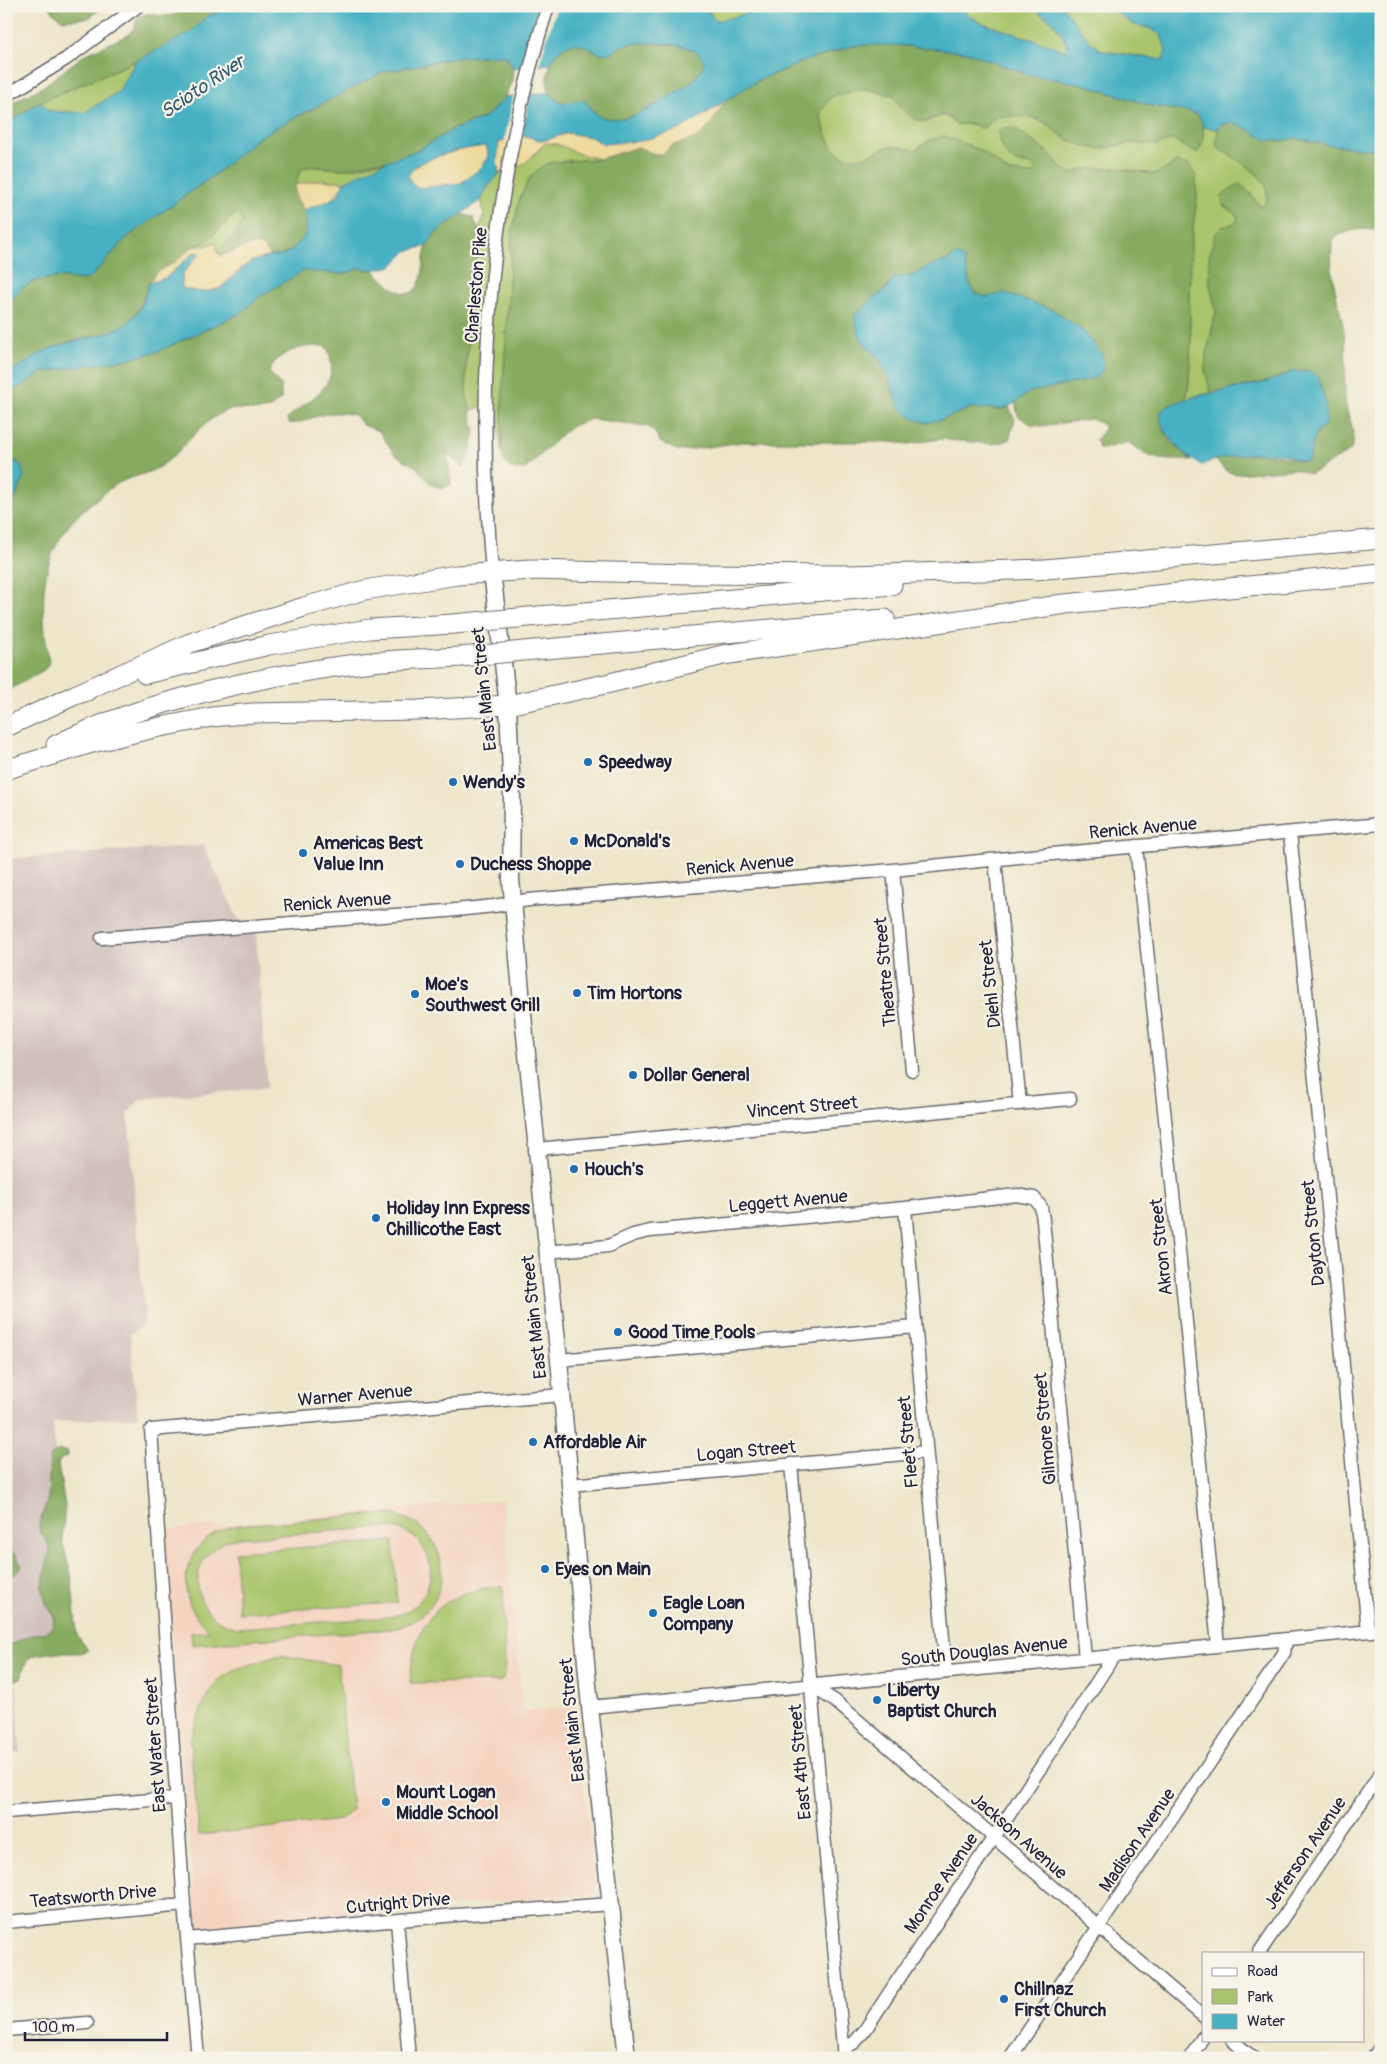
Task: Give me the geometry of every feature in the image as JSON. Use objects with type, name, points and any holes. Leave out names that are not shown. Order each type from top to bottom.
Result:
[{"type":"highway","points":[[75,695],[168,667],[269,645],[370,629],[454,624],[827,591],[1045,569],[1381,539]]},
{"type":"highway","points":[[6,727],[190,643],[365,590],[448,576],[531,570],[688,574],[850,574],[1045,569]]},
{"type":"highway","points":[[7,770],[89,728],[183,698],[270,678],[373,662],[460,657],[825,623],[1066,604],[1381,573]]},
{"type":"highway","points":[[7,770],[92,743],[212,717],[253,713],[418,710],[508,705],[610,683],[723,654],[1066,604]]},
{"type":"main road","name":"East Main Street","points":[[492,572],[508,705],[511,764],[513,902],[524,1025],[559,1360],[590,1707],[627,2058]]},
{"type":"street","points":[[6,96],[66,59],[138,6]]},
{"type":"street","name":"Charleston Pike","points":[[492,572],[487,511],[486,420],[490,304],[504,182],[524,88],[548,6]]},
{"type":"street","name":"Renick Avenue","points":[[102,938],[446,911],[513,902],[893,870],[1381,824]]},
{"type":"street","name":"Dayton Street","points":[[1290,833],[1368,1631]]},
{"type":"street","name":"Akron Street","points":[[1136,846],[1218,1645]]},
{"type":"street","name":"Diehl Street","points":[[995,860],[1020,1104]]},
{"type":"street","name":"Theatre Street","points":[[893,870],[912,1070]]},
{"type":"street","name":"Vincent Street","points":[[537,1149],[1070,1099]]},
{"type":"street","name":"Leggett Avenue","points":[[548,1252],[608,1246],[633,1235],[650,1231],[905,1208],[1016,1195],[1034,1198]]},
{"type":"street","name":"Gilmore Street","points":[[1034,1198],[1041,1207],[1043,1220],[1085,1658]]},
{"type":"street","name":"Fleet Street","points":[[905,1208],[946,1672]]},
{"type":"street","points":[[559,1360],[915,1327]]},
{"type":"street","name":"Warner Avenue","points":[[151,1430],[562,1395]]},
{"type":"street","name":"East Water Street","points":[[151,1430],[184,1905],[198,2058]]},
{"type":"street","name":"Logan Street","points":[[570,1485],[926,1452]]},
{"type":"street","name":"East 4th Street","points":[[791,1464],[843,2053]]},
{"type":"street","name":"South Douglas Avenue","points":[[590,1707],[1381,1630]]},
{"type":"street","name":"Madison Avenue","points":[[1010,2058],[1284,1653],[1286,1640]]},
{"type":"street","name":"Monroe Avenue","points":[[843,2053],[864,2030],[1113,1657]]},
{"type":"street","name":"Jackson Avenue","points":[[810,1685],[834,1701],[1202,2015]]},
{"type":"street","name":"Jefferson Avenue","points":[[1260,1952],[1381,1773]]},
{"type":"street","points":[[6,1812],[176,1798]]},
{"type":"street","name":"Cutright Drive","points":[[187,1940],[397,1920],[612,1904]]},
{"type":"street","name":"Teatsworth Drive","points":[[6,1922],[184,1905]]},
{"type":"street","points":[[397,1920],[408,2058]]},
{"type":"street","points":[[6,2030],[87,2023]]},
{"type":"street","points":[[1190,2058],[1202,2039]]},
{"type":"street","points":[[1234,2042],[1252,2058]]},
{"type":"street","points":[[1373,2058],[1381,2046]]},
{"type":"shaded area","points":[[203,845],[237,917],[256,933],[267,1088],[140,1099],[128,1113],[145,1323],[130,1334],[138,1417],[53,1422],[70,1642],[14,1649],[20,1752],[6,1753],[6,859]]},
{"type":"shaded area","name":"Mount Logan Middle School","points":[[502,1500],[523,1711],[574,1706],[596,1893],[197,1928],[162,1530]]},
{"type":"green space","points":[[49,6],[99,6],[99,10],[89,18],[63,20]]},
{"type":"green space","points":[[191,6],[250,6],[222,11],[206,17],[181,39],[136,61],[40,102],[6,124],[6,106],[44,86],[84,55],[128,35],[135,27],[137,18],[148,14],[171,15]]},
{"type":"green space","points":[[718,6],[769,6],[736,17],[715,20],[708,12]]},
{"type":"green space","points":[[952,6],[1033,6],[1036,11],[1049,19],[1058,30],[1065,42],[1067,51],[979,22]]},
{"type":"green space","points":[[1062,6],[1108,6],[1132,24],[1149,28],[1162,35],[1166,50],[1163,60],[1103,51],[1089,41]]},
{"type":"green space","points":[[577,43],[596,52],[603,53],[622,45],[635,43],[685,47],[694,50],[705,63],[690,83],[653,106],[627,119],[600,117],[584,101],[563,103],[555,99],[550,93],[547,78],[549,69],[556,53],[568,44]]},
{"type":"green space","points":[[860,45],[897,45],[967,52],[1027,74],[1082,84],[1153,106],[1182,109],[1199,115],[1203,134],[1202,144],[1197,153],[1179,142],[1171,140],[1157,145],[1131,143],[1099,149],[1087,147],[1066,139],[1044,122],[1031,117],[1000,116],[981,128],[973,124],[956,124],[944,115],[929,120],[917,120],[912,118],[903,109],[893,95],[866,89],[835,95],[828,100],[820,114],[829,141],[839,154],[846,157],[867,156],[892,146],[915,150],[930,140],[944,136],[981,150],[1008,172],[1031,174],[1035,171],[1035,166],[1013,160],[1005,153],[998,131],[1006,127],[1015,129],[1053,157],[1061,168],[1073,173],[1084,169],[1116,168],[1154,174],[1162,172],[1176,162],[1189,165],[1196,176],[1197,198],[1191,242],[1189,383],[1186,400],[1163,410],[1161,417],[1165,432],[1169,438],[1192,460],[1158,458],[1144,453],[1128,442],[1103,449],[1099,448],[1096,440],[1104,429],[1104,425],[1091,419],[1041,426],[1032,425],[1018,416],[1015,402],[1030,392],[1084,381],[1102,355],[1083,331],[1053,310],[1004,294],[987,297],[976,294],[970,286],[964,259],[956,256],[927,267],[915,275],[894,278],[887,287],[858,311],[860,338],[881,361],[900,408],[943,419],[971,408],[1001,409],[1009,407],[1015,420],[1009,440],[993,444],[939,439],[909,444],[891,442],[743,442],[679,451],[660,442],[654,431],[647,426],[591,419],[574,425],[563,433],[527,468],[516,470],[510,468],[504,461],[502,452],[502,404],[512,232],[520,197],[530,177],[542,166],[553,162],[599,159],[638,147],[655,154],[663,154],[673,145],[690,140],[711,124],[724,103],[746,86],[810,59]]},
{"type":"green space","points":[[503,55],[507,57],[513,68],[512,80],[505,97],[486,117],[452,130],[416,151],[387,161],[345,169],[311,166],[303,168],[297,178],[296,187],[307,225],[305,234],[299,244],[290,251],[271,256],[260,245],[256,244],[221,256],[217,253],[235,234],[242,222],[239,213],[235,214],[207,241],[192,247],[175,262],[156,273],[149,283],[140,308],[126,325],[107,333],[69,342],[46,351],[17,369],[6,372],[6,307],[22,287],[34,281],[60,277],[83,280],[91,277],[127,237],[214,175],[262,135],[383,72],[458,57]]},
{"type":"green space","points":[[136,61],[118,92],[84,113],[50,111],[40,102]]},
{"type":"green space","points":[[866,89],[893,95],[906,113],[926,122],[945,116],[956,124],[973,124],[985,127],[990,121],[1000,116],[1031,117],[1044,122],[1066,139],[1099,149],[1131,143],[1157,145],[1171,140],[1179,142],[1186,148],[1201,147],[1203,127],[1218,129],[1216,145],[1219,149],[1254,171],[1266,186],[1267,195],[1265,205],[1260,206],[1249,192],[1223,205],[1237,215],[1238,220],[1235,223],[1222,227],[1210,284],[1216,312],[1206,356],[1205,371],[1211,393],[1198,395],[1186,400],[1189,383],[1191,341],[1189,302],[1191,242],[1197,198],[1176,162],[1162,172],[1154,174],[1116,168],[1084,169],[1073,173],[1061,168],[1053,157],[1015,129],[1015,162],[1036,166],[1035,171],[1031,174],[1008,172],[981,150],[930,140],[915,150],[892,146],[867,156],[846,157],[839,154],[829,141],[820,114],[828,100],[835,95]]},
{"type":"green space","points":[[1232,123],[1244,127],[1267,140],[1281,141],[1295,138],[1329,145],[1381,150],[1381,233],[1363,229],[1345,233],[1334,237],[1332,250],[1333,275],[1345,341],[1345,398],[1353,434],[1353,445],[1350,451],[1311,474],[1295,469],[1235,474],[1226,471],[1214,459],[1258,454],[1280,456],[1300,462],[1310,454],[1316,434],[1325,426],[1293,371],[1270,381],[1211,393],[1205,371],[1206,356],[1216,312],[1210,284],[1209,257],[1215,234],[1222,227],[1235,223],[1238,219],[1237,215],[1223,205],[1221,197],[1231,188],[1240,184],[1260,206],[1265,205],[1267,195],[1266,186],[1254,171],[1217,146],[1216,139],[1222,124]]},
{"type":"green space","points":[[544,143],[565,147],[599,159],[553,162],[512,232],[502,404],[502,452],[495,409],[482,406],[470,411],[466,393],[466,365],[479,231],[484,214],[481,200],[487,188],[499,174],[537,153]]},
{"type":"green space","points":[[387,161],[344,182],[319,180],[295,185],[297,175],[303,168],[349,169]]},
{"type":"green space","points":[[239,213],[242,222],[235,234],[217,253],[215,242],[206,246],[192,247],[207,241],[235,214]]},
{"type":"green space","points":[[461,214],[473,217],[479,231],[466,365],[466,393],[475,431],[470,455],[463,467],[447,454],[450,485],[442,489],[431,484],[417,468],[395,454],[379,431],[363,425],[355,415],[333,413],[317,416],[298,423],[289,423],[287,419],[291,415],[325,387],[331,371],[331,362],[330,355],[324,346],[299,348],[284,354],[269,372],[281,385],[281,399],[274,406],[259,410],[229,410],[212,418],[161,466],[110,488],[75,518],[62,536],[52,555],[46,574],[44,616],[49,663],[44,670],[6,692],[6,526],[9,512],[24,478],[11,456],[6,454],[6,398],[43,372],[128,359],[159,351],[241,313],[259,297],[303,271],[343,274],[360,268],[369,269],[373,270],[391,287],[403,293],[412,293],[422,276],[425,253],[433,236]]},
{"type":"green space","points":[[58,1450],[68,1452],[68,1456],[61,1459],[58,1464],[65,1506],[62,1540],[71,1574],[77,1635],[88,1650],[80,1653],[48,1653],[32,1656],[26,1662],[21,1678],[14,1681],[6,1676],[6,1647],[53,1627],[54,1616],[46,1603],[42,1586],[50,1549],[40,1532],[39,1525],[48,1498],[50,1457]]},
{"type":"green space","points":[[390,1514],[413,1522],[429,1535],[439,1553],[442,1572],[439,1591],[429,1608],[413,1621],[390,1629],[192,1645],[191,1633],[210,1631],[199,1620],[188,1601],[186,1586],[187,1570],[189,1563],[201,1544],[212,1534],[226,1528],[242,1525]],"holes":[[[389,1527],[407,1533],[420,1543],[428,1557],[430,1572],[428,1587],[420,1600],[407,1611],[389,1617],[239,1628],[221,1622],[208,1611],[200,1598],[198,1583],[200,1568],[208,1554],[221,1544],[239,1538]]]},
{"type":"green space","points":[[393,1541],[397,1603],[239,1613],[235,1552]]},
{"type":"green space","points":[[6,1548],[16,1555],[22,1567],[6,1582]]},
{"type":"green space","points":[[503,1586],[505,1676],[500,1682],[410,1683],[412,1661],[417,1643],[424,1627],[434,1613],[447,1602],[463,1594]]},
{"type":"green space","points":[[280,1655],[338,1665],[352,1810],[341,1820],[199,1835],[190,1740],[202,1706],[218,1680],[236,1669]]},
{"type":"sand","points":[[724,103],[711,124],[702,134],[673,145],[663,154],[655,154],[638,147],[599,159],[580,154],[557,144],[545,143],[525,163],[499,174],[497,162],[498,143],[521,134],[542,141],[568,133],[591,137],[603,144],[679,130]]},
{"type":"sand","points":[[487,146],[488,158],[480,169],[461,183],[421,188],[412,184],[408,176],[415,167],[430,159],[460,150]]},
{"type":"sand","points":[[319,180],[344,182],[336,194],[328,201],[304,210],[296,197],[295,185]]},
{"type":"sand","points":[[216,242],[217,253],[221,256],[256,244],[260,245],[271,256],[249,263],[220,287],[206,292],[181,288],[182,274],[200,253],[195,252],[165,278],[149,283],[156,273],[175,262],[192,247],[206,246]]},
{"type":"water","name":"Scioto River","points":[[250,6],[718,6],[709,12],[715,20],[722,20],[769,6],[952,6],[979,22],[1067,51],[1064,38],[1059,29],[1049,19],[1036,11],[1033,6],[1062,6],[1089,41],[1102,51],[1163,60],[1166,50],[1161,35],[1149,28],[1132,24],[1108,6],[1381,6],[1381,150],[1329,145],[1295,138],[1281,141],[1267,140],[1244,127],[1232,123],[1222,124],[1218,129],[1203,127],[1199,115],[1195,113],[1153,106],[1082,84],[1027,74],[967,52],[897,45],[860,45],[810,59],[758,80],[679,130],[641,141],[603,144],[591,137],[568,133],[542,141],[520,134],[499,142],[497,162],[499,174],[487,188],[481,200],[435,233],[427,246],[407,251],[392,266],[373,270],[360,268],[343,274],[303,271],[259,297],[241,313],[159,351],[128,359],[43,372],[6,398],[6,372],[17,368],[47,350],[98,336],[122,326],[132,319],[140,309],[149,283],[166,278],[195,252],[200,253],[182,274],[182,288],[196,292],[219,290],[250,262],[271,256],[281,256],[292,250],[304,237],[307,229],[304,210],[338,196],[344,182],[387,161],[416,151],[452,130],[486,117],[505,97],[550,92],[563,103],[584,101],[600,117],[612,119],[627,118],[651,107],[690,83],[704,63],[700,55],[692,50],[669,44],[632,44],[622,46],[611,53],[605,54],[579,44],[574,44],[562,48],[550,64],[513,68],[507,57],[503,55],[458,57],[383,72],[262,135],[214,175],[127,237],[91,277],[83,280],[60,277],[34,281],[22,288],[6,307],[6,124],[40,102],[50,111],[84,113],[118,92],[136,61],[191,32],[206,17],[222,11]],"holes":[[[487,146],[488,158],[480,169],[461,183],[421,188],[412,184],[408,176],[421,163],[460,150]]]},
{"type":"water","points":[[956,255],[964,259],[970,286],[976,294],[987,297],[1004,293],[1053,310],[1083,331],[1092,341],[1102,355],[1104,369],[1096,377],[1084,381],[1030,392],[1009,407],[1001,409],[971,408],[927,423],[914,419],[900,408],[881,361],[860,338],[854,315],[863,309],[873,298],[886,290],[894,278],[915,275],[927,267],[947,261]]},
{"type":"water","points":[[1294,371],[1310,372],[1318,376],[1326,405],[1326,423],[1315,434],[1308,461],[1285,455],[1254,453],[1231,456],[1202,465],[1182,451],[1164,428],[1161,413],[1169,406],[1195,397],[1259,384]]},
{"type":"water","points":[[6,454],[21,465],[24,478],[9,512],[6,526]]},
{"type":"pier","points":[[540,6],[557,6],[538,68],[521,70]]},
{"type":"pier","points":[[531,92],[521,137],[504,143],[514,94]]},
{"type":"place","name":"Speedway","points":[[588,762]]},
{"type":"place","name":"Wendy's","points":[[453,782]]},
{"type":"place","name":"McDonald's","points":[[574,841]]},
{"type":"place","name":"Americas Best Value Inn","points":[[303,853]]},
{"type":"place","name":"Duchess Shoppe","points":[[460,864]]},
{"type":"place","name":"Tim Hortons","points":[[577,993]]},
{"type":"place","name":"Moe's Southwest Grill","points":[[415,994]]},
{"type":"place","name":"Dollar General","points":[[633,1075]]},
{"type":"place","name":"Houch's","points":[[574,1169]]},
{"type":"place","name":"Holiday Inn Express Chillicothe East","points":[[376,1218]]},
{"type":"place","name":"Good Time Pools","points":[[618,1332]]},
{"type":"place","name":"Affordable Air","points":[[533,1442]]},
{"type":"place","name":"Eyes on Main","points":[[545,1569]]},
{"type":"place","name":"Eagle Loan Company","points":[[653,1613]]},
{"type":"place","name":"Liberty Baptist Church","points":[[877,1700]]},
{"type":"place","name":"Mount Logan Middle School","points":[[386,1802]]},
{"type":"place","name":"Chillnaz First Church","points":[[1004,1999]]}]
